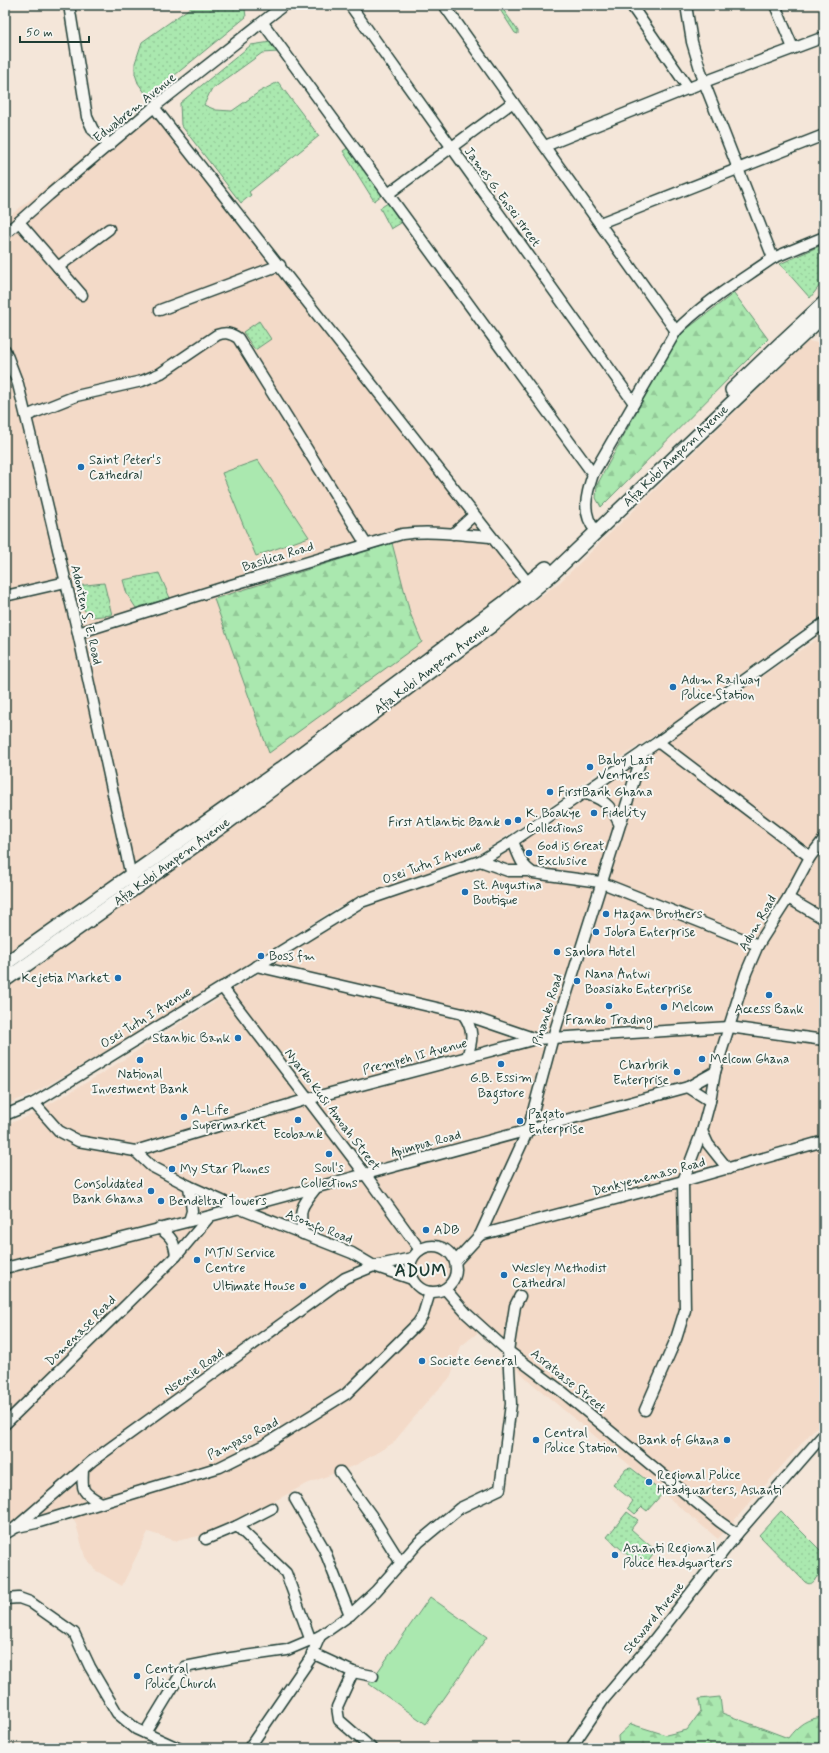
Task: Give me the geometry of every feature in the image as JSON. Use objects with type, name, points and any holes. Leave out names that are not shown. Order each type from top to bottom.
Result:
[{"type":"main road","name":"Afia Kobi Ampem Avenue","points":[[594,528],[780,344],[824,303]]},
{"type":"main road","name":"Afia Kobi Ampem Avenue","points":[[5,980],[270,777],[504,603],[531,586],[561,554],[594,528],[824,315]]},
{"type":"main road","points":[[806,333],[824,330]]},
{"type":"main road","name":"Afia Kobi Ampem Avenue","points":[[5,964],[133,882]]},
{"type":"street","points":[[69,5],[87,117],[93,130],[110,145]]},
{"type":"street","name":"Edwabrem Avenue","points":[[5,234],[154,107],[284,5]]},
{"type":"street","name":"James G. Ensei street","points":[[350,5],[634,403]]},
{"type":"street","points":[[444,5],[676,331]]},
{"type":"street","points":[[631,5],[689,89]]},
{"type":"street","points":[[686,5],[692,42],[704,82],[774,258]]},
{"type":"street","points":[[775,5],[794,48]]},
{"type":"street","points":[[263,23],[593,474]]},
{"type":"street","points":[[545,146],[704,82],[824,37]]},
{"type":"street","points":[[388,194],[513,102]]},
{"type":"street","points":[[154,107],[531,586]]},
{"type":"street","points":[[600,223],[824,135]]},
{"type":"street","points":[[19,222],[82,295]]},
{"type":"street","points":[[58,267],[109,229]]},
{"type":"street","points":[[594,528],[587,513],[585,502],[593,474],[676,331],[688,319],[717,296],[774,258],[824,238]]},
{"type":"street","points":[[160,310],[280,266]]},
{"type":"street","points":[[26,416],[76,396],[142,381],[161,373],[217,335],[225,332],[231,334],[238,338],[366,544]]},
{"type":"street","name":"Adonten S. E. Road","points":[[5,350],[18,384],[66,582],[133,882]]},
{"type":"street","points":[[453,534],[474,515]]},
{"type":"street","name":"Basilica Road","points":[[78,633],[366,544],[413,533],[491,537]]},
{"type":"street","points":[[5,596],[66,582]]},
{"type":"street","name":"Osei Tutu I Avenue","points":[[5,1115],[34,1103],[361,902],[480,861],[513,842],[658,742],[824,623]]},
{"type":"street","points":[[658,742],[810,857]]},
{"type":"street","name":"Pinanko Road","points":[[455,1262],[480,1235],[528,1130],[552,1037],[600,882],[643,752]]},
{"type":"street","points":[[582,793],[595,796],[604,801],[613,811],[619,823]]},
{"type":"street","name":"Adum Road","points":[[683,1181],[702,1131],[710,1101],[715,1072],[746,973],[758,945],[788,898],[810,857],[824,839]]},
{"type":"street","points":[[513,842],[522,864],[530,872]]},
{"type":"street","points":[[480,861],[508,871],[530,872],[600,882],[758,945]]},
{"type":"street","points":[[788,898],[824,919]]},
{"type":"street","points":[[256,966],[463,1014],[536,1039]]},
{"type":"street","name":"Nyarko Kusi Amoah Street","points":[[222,987],[365,1174],[420,1250]]},
{"type":"street","points":[[463,1014],[470,1025],[472,1035],[467,1057]]},
{"type":"street","name":"Prempeh II Avenue","points":[[34,1103],[59,1131],[78,1141],[135,1151],[308,1099],[536,1039],[729,1027],[824,1040]]},
{"type":"street","name":"Apimpua Road","points":[[5,1268],[316,1188],[688,1087],[715,1072]]},
{"type":"street","points":[[688,1087],[710,1101]]},
{"type":"street","points":[[702,1131],[708,1144],[728,1168]]},
{"type":"street","name":"Denkyemenaso Road","points":[[480,1235],[683,1181],[824,1141]]},
{"type":"street","name":"Asomfo Road","points":[[135,1151],[151,1166],[189,1186],[238,1208],[352,1253],[374,1266]]},
{"type":"street","points":[[645,1410],[676,1339],[685,1310],[683,1181]]},
{"type":"street","points":[[188,1221],[192,1211],[189,1186]]},
{"type":"street","points":[[303,1234],[300,1215],[303,1204],[316,1188]]},
{"type":"street","name":"Domenase Road","points":[[5,1424],[176,1256],[210,1216]]},
{"type":"street","points":[[159,1228],[169,1234],[172,1239],[176,1256]]},
{"type":"street","points":[[374,1266],[412,1258],[420,1250],[431,1246],[439,1247],[452,1255],[455,1262],[455,1278],[445,1289],[438,1292],[423,1290],[416,1286],[412,1279],[410,1272],[412,1258]]},
{"type":"street","points":[[374,1266],[412,1279]]},
{"type":"street","name":"Nsenie Road","points":[[5,1534],[15,1528],[83,1469],[345,1278],[374,1266]]},
{"type":"street","name":"Asratoase Street","points":[[445,1289],[467,1314],[508,1351],[564,1393],[697,1503],[737,1534]]},
{"type":"street","name":"Pampaso Road","points":[[15,1528],[220,1467],[264,1445],[346,1394],[418,1323],[423,1315],[430,1292]]},
{"type":"street","points":[[145,1733],[185,1667],[287,1650],[320,1636],[350,1615],[376,1591],[419,1542],[460,1508],[500,1489],[511,1404],[508,1351],[515,1306],[520,1296]]},
{"type":"street","name":"Steward Avenue","points":[[571,1748],[604,1699],[650,1645],[737,1534],[824,1435]]},
{"type":"street","points":[[83,1469],[82,1487],[86,1494],[101,1503]]},
{"type":"street","points":[[340,1472],[372,1515],[401,1562]]},
{"type":"street","points":[[295,1499],[324,1549],[350,1615]]},
{"type":"street","points":[[206,1538],[237,1526],[272,1508]]},
{"type":"street","points":[[237,1526],[286,1573],[311,1641]]},
{"type":"street","points":[[5,1599],[19,1598],[30,1602],[74,1633],[90,1667],[117,1713],[136,1729],[178,1748]]},
{"type":"street","points":[[249,1748],[312,1654],[320,1636]]},
{"type":"street","points":[[312,1654],[353,1672],[373,1676]]},
{"type":"street","points":[[353,1672],[337,1708],[338,1720],[371,1748]]},
{"type":"shaded area","points":[[154,99],[527,577],[318,745],[5,960],[5,220]]},
{"type":"shaded area","points":[[808,341],[824,344],[824,614],[675,722],[595,774],[491,846],[434,870],[373,891],[336,908],[124,1041],[32,1094],[5,1105],[5,985],[560,582]]},
{"type":"shaded area","points":[[824,634],[824,1434],[816,1427],[718,1539],[528,1380],[480,1331],[461,1346],[450,1378],[432,1396],[393,1443],[358,1464],[304,1485],[220,1531],[177,1541],[148,1532],[122,1586],[95,1570],[85,1557],[76,1524],[69,1513],[5,1538],[5,1125],[29,1116],[101,1074],[316,937],[363,909],[398,894],[454,877],[507,851]]},
{"type":"green space","points":[[194,5],[238,5],[245,9],[246,17],[148,97],[138,83],[135,74],[135,63],[142,42]]},
{"type":"green space","points":[[497,5],[500,5],[518,31],[518,34],[515,33]]},
{"type":"green space","points":[[271,42],[278,52],[262,53],[211,90],[204,105],[216,110],[232,111],[259,92],[278,82],[319,136],[249,192],[251,195],[241,203],[181,125],[180,103],[251,45]]},
{"type":"green space","points":[[349,147],[382,195],[374,201],[343,151]]},
{"type":"green space","points":[[388,203],[401,223],[391,229],[380,208]]},
{"type":"green space","points":[[824,244],[824,280],[810,298],[780,264]]},
{"type":"green space","points":[[734,293],[768,339],[601,507],[596,498],[597,485],[666,357],[683,332]]},
{"type":"green space","points":[[259,321],[271,339],[255,350],[243,332]]},
{"type":"green space","points":[[258,460],[309,537],[256,556],[222,473]]},
{"type":"green space","points":[[392,543],[410,613],[422,642],[269,753],[214,599]]},
{"type":"green space","points":[[159,573],[170,598],[136,608],[127,594],[123,580]]},
{"type":"green space","points":[[104,583],[112,615],[92,617],[84,610],[77,586]]},
{"type":"green space","points":[[631,1468],[663,1493],[647,1511],[642,1507],[635,1514],[628,1508],[633,1501],[613,1485],[626,1469]]},
{"type":"green space","points":[[781,1511],[824,1554],[824,1571],[812,1583],[808,1584],[805,1582],[759,1535]]},
{"type":"green space","points":[[627,1512],[638,1520],[631,1529],[656,1551],[643,1568],[607,1537]]},
{"type":"green space","points":[[430,1597],[487,1637],[426,1724],[369,1684]]},
{"type":"green space","points":[[720,1697],[722,1713],[788,1738],[795,1729],[803,1723],[824,1717],[824,1748],[619,1748],[618,1736],[631,1724],[666,1735],[687,1730],[701,1711],[699,1699]]},
{"type":"place","name":"Saint Peter's Cathedral","points":[[81,467]]},
{"type":"place","name":"Adum Railway Police Station","points":[[673,687]]},
{"type":"place","name":"Baby Last Ventures","points":[[590,767]]},
{"type":"place","name":"FirstBank Ghana","points":[[550,792]]},
{"type":"place","name":"Fidelity","points":[[594,813]]},
{"type":"place","name":"K. Boakye Collections","points":[[518,820]]},
{"type":"place","name":"First Atlantic Bank","points":[[508,822]]},
{"type":"place","name":"God is Great Exclusive","points":[[529,853]]},
{"type":"place","name":"St. Augustina Boutique","points":[[465,892]]},
{"type":"place","name":"Hagan Brothers","points":[[606,914]]},
{"type":"place","name":"Jobra Enterprise","points":[[596,932]]},
{"type":"place","name":"Sanbra Hotel","points":[[557,952]]},
{"type":"place","name":"Boss fm","points":[[261,956]]},
{"type":"place","name":"Kejetia Market","points":[[118,978]]},
{"type":"place","name":"Nana Antwi Boasiako Enterprise","points":[[577,981]]},
{"type":"place","name":"Access Bank","points":[[769,995]]},
{"type":"place","name":"Franko Trading","points":[[609,1006]]},
{"type":"place","name":"Melcom","points":[[664,1007]]},
{"type":"place","name":"Stanbic Bank","points":[[238,1038]]},
{"type":"place","name":"Melcom Ghana","points":[[702,1059]]},
{"type":"place","name":"National Investment Bank","points":[[140,1060]]},
{"type":"place","name":"G.B. Essim Bagstore","points":[[501,1064]]},
{"type":"place","name":"Charbrik Enterprise","points":[[677,1072]]},
{"type":"place","name":"A-Life Supermarket","points":[[184,1117]]},
{"type":"place","name":"Ecobank","points":[[298,1120]]},
{"type":"place","name":"Pagato Enterprise","points":[[520,1121]]},
{"type":"place","name":"Soul's Collections","points":[[329,1154]]},
{"type":"place","name":"My Star Phones","points":[[172,1169]]},
{"type":"place","name":"Consolidated Bank Ghana","points":[[151,1191]]},
{"type":"place","name":"Bendeltar Towers","points":[[161,1201]]},
{"type":"place","name":"ADB","points":[[426,1230]]},
{"type":"place","name":"MTN Service Centre","points":[[197,1260]]},
{"type":"place","name":"Wesley Methodist Cathedral","points":[[504,1275]]},
{"type":"place","name":"Ultimate House","points":[[303,1286]]},
{"type":"place","name":"Societe General","points":[[422,1361]]},
{"type":"place","name":"Central Police Station","points":[[536,1440]]},
{"type":"place","name":"Bank of Ghana","points":[[727,1440]]},
{"type":"place","name":"Regional Police Headquarters, Ashanti","points":[[649,1482]]},
{"type":"place","name":"Ashanti Regional Police Headquarters","points":[[615,1555]]},
{"type":"place","name":"Central Police Church","points":[[137,1676]]},
{"type":"district","name":"ADUM","points":[[421,1271]]}]
